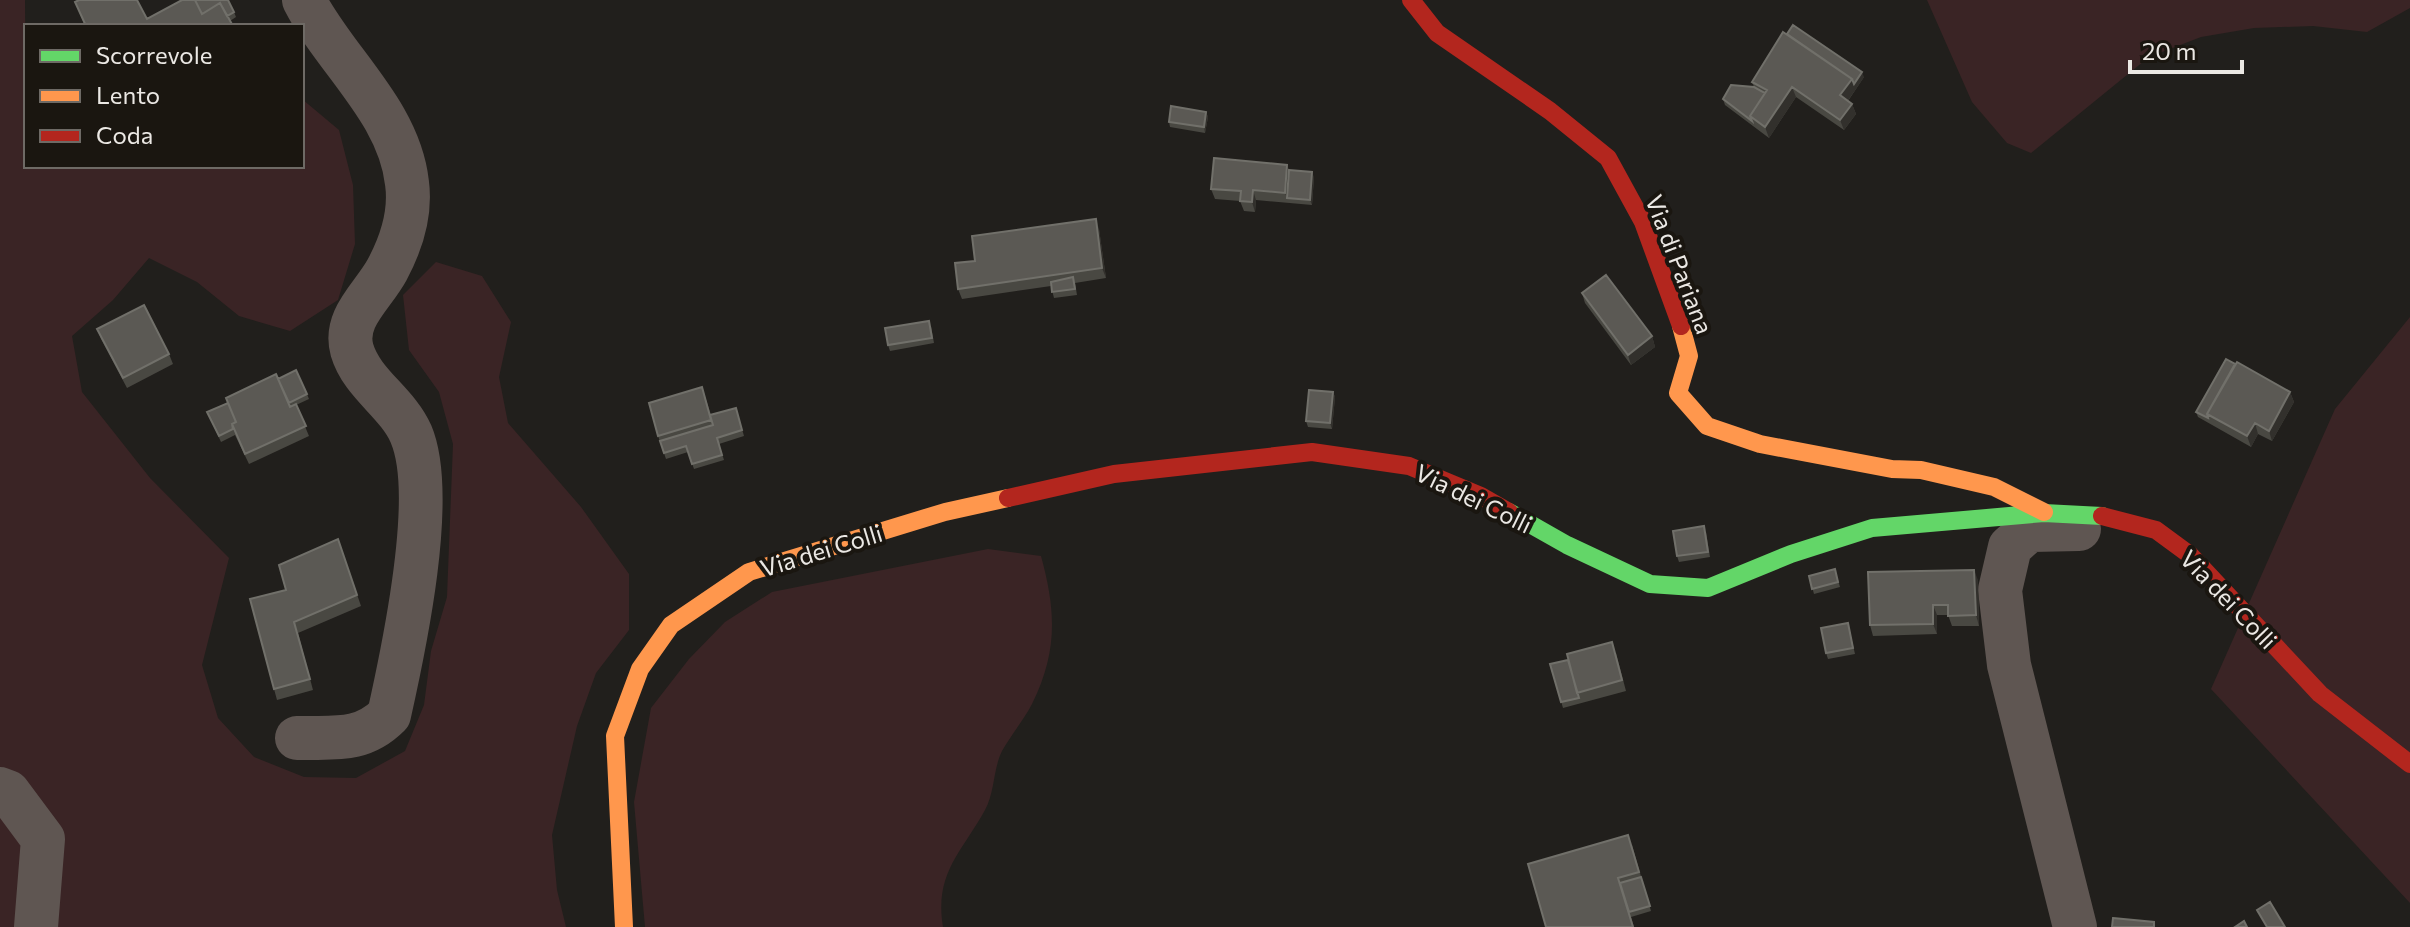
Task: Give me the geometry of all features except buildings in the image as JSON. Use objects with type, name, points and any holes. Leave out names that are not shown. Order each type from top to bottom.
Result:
[{"type":"street","points":[[297,738],[345,737],[372,732],[389,715],[419,529],[419,459],[410,433],[365,377],[352,350],[350,331],[360,307],[387,269],[399,242],[408,212],[407,183],[399,149],[386,123],[304,0]]},
{"type":"street","name":"Via di Pariana","points":[[1411,0],[1437,33],[1550,111],[1608,158],[1643,222],[1672,296],[1689,356],[1678,393],[1702,422],[1760,444],[1892,469],[1921,470],[1994,487],[2044,513]]},
{"type":"street","name":"Via dei Colli","points":[[624,927],[615,736],[640,669],[671,625],[749,572],[945,512],[1114,474],[1312,452],[1409,466],[1481,496],[1567,545],[1650,584],[1708,588],[1791,554],[1872,528],[2044,513],[2101,516],[2156,530],[2190,555],[2320,694],[2410,764]]},
{"type":"street","points":[[2075,927],[2009,665],[2000,590],[2010,547],[2029,530],[2070,526],[2152,549],[2232,599]]},
{"type":"street","points":[[0,789],[8,792],[43,839],[36,927]]},
{"type":"shaded area","points":[[0,0],[25,0],[24,168],[304,168],[304,101],[339,130],[353,185],[355,244],[338,300],[290,331],[239,316],[197,282],[149,258],[113,300],[72,336],[82,392],[150,478],[229,558],[202,665],[218,718],[254,757],[304,777],[356,778],[405,751],[424,705],[431,651],[447,597],[453,444],[439,392],[409,350],[403,295],[436,262],[482,276],[511,322],[499,377],[508,423],[581,507],[629,574],[629,630],[596,673],[577,726],[552,835],[557,890],[566,927],[0,927]]},
{"type":"shaded area","points":[[1927,0],[2410,0],[2410,8],[2367,32],[2313,26],[2254,28],[2201,37],[2149,57],[2031,153],[2007,143],[1972,102]]},
{"type":"shaded area","points":[[2410,317],[2410,903],[2211,689],[2335,409]]},
{"type":"shaded area","points":[[988,549],[1041,556],[1052,613],[1050,648],[1032,704],[999,758],[988,803],[946,877],[941,908],[943,927],[645,927],[634,802],[651,708],[689,659],[725,622],[772,592]]},
{"type":"traffic: fast","points":[[1509,512],[1567,545],[1650,584],[1708,588],[1791,554],[1872,528],[2044,513],[2102,516]]},
{"type":"traffic: slow","points":[[1681,326],[1689,356],[1678,393],[1707,426],[1760,444],[1892,469],[1921,470],[1994,487],[2044,512]]},
{"type":"traffic: slow","points":[[624,927],[615,736],[640,669],[671,625],[749,572],[945,512],[1008,498]]},
{"type":"traffic: jam","points":[[1411,0],[1437,33],[1550,111],[1608,158],[1643,222],[1681,326]]},
{"type":"traffic: jam","points":[[1008,498],[1114,474],[1312,452],[1409,466],[1481,496],[1509,512]]},
{"type":"traffic: jam","points":[[2102,516],[2156,530],[2190,555],[2320,694],[2410,764]]}]
